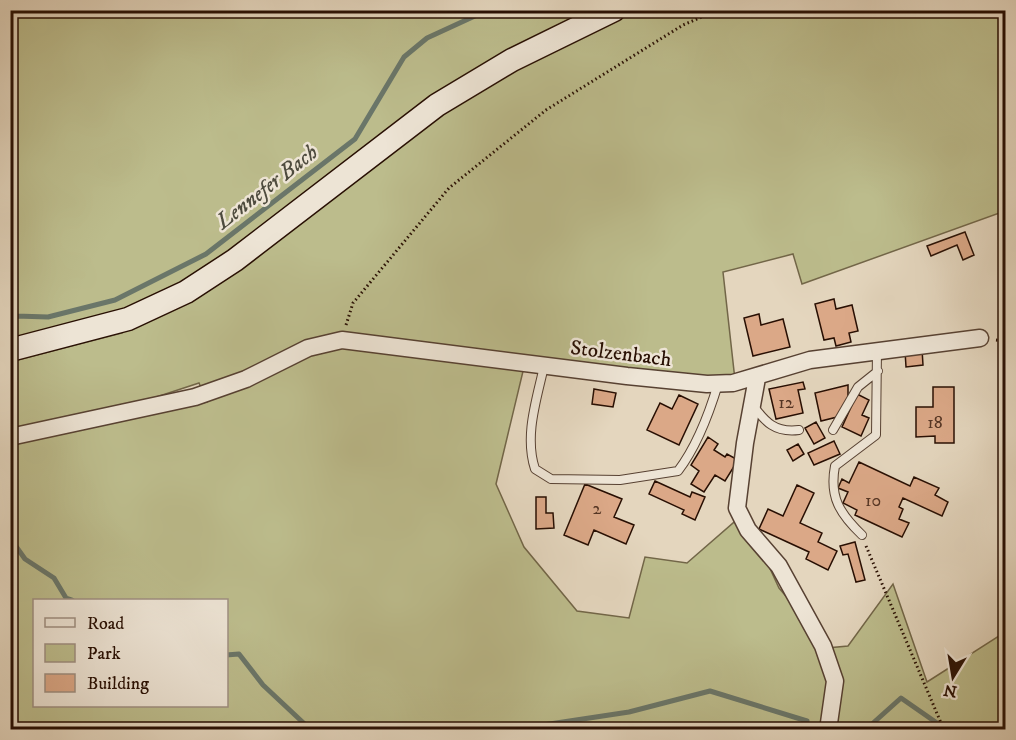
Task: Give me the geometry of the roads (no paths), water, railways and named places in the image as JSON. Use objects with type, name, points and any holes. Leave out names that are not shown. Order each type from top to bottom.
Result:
[{"type":"main road","points":[[10,351],[128,319],[186,292],[235,260],[437,105],[512,60],[614,10]]},
{"type":"street","name":"Stolzenbach","points":[[544,366],[679,383],[718,384],[758,378],[810,360],[980,338]]},
{"type":"street","points":[[10,437],[195,397],[246,379],[308,348],[342,340],[544,366]]},
{"type":"street","points":[[758,378],[736,508],[748,530],[779,566],[823,646],[835,681],[828,729]]},
{"type":"lane","points":[[862,536],[844,518],[832,482],[836,466],[876,435],[878,350]]},
{"type":"lane","name":"Stolzenbach","points":[[544,366],[531,428],[529,453],[534,469],[551,479],[621,480],[678,471],[688,458],[701,430],[718,384]]},
{"type":"lane","points":[[833,430],[858,387],[878,371]]},
{"type":"lane","points":[[752,404],[772,427],[781,430],[799,429]]},
{"type":"waterway","name":"Lennefer Bach","points":[[10,311],[16,316],[48,317],[115,300],[206,254],[355,139],[404,57],[427,38],[477,15],[496,10]]},
{"type":"waterway","points":[[14,329],[16,316]]},
{"type":"waterway","points":[[10,380],[15,369]]},
{"type":"waterway","points":[[10,538],[25,559],[54,578],[66,598],[69,599]]},
{"type":"waterway","points":[[228,655],[239,654],[263,685],[311,730]]},
{"type":"waterway","points":[[540,730],[543,725],[629,712],[710,691],[807,721]]},
{"type":"waterway","points":[[842,730],[872,724],[901,698],[947,730]]},
{"type":"waterway","points":[[348,730],[366,725],[373,730]]}]
